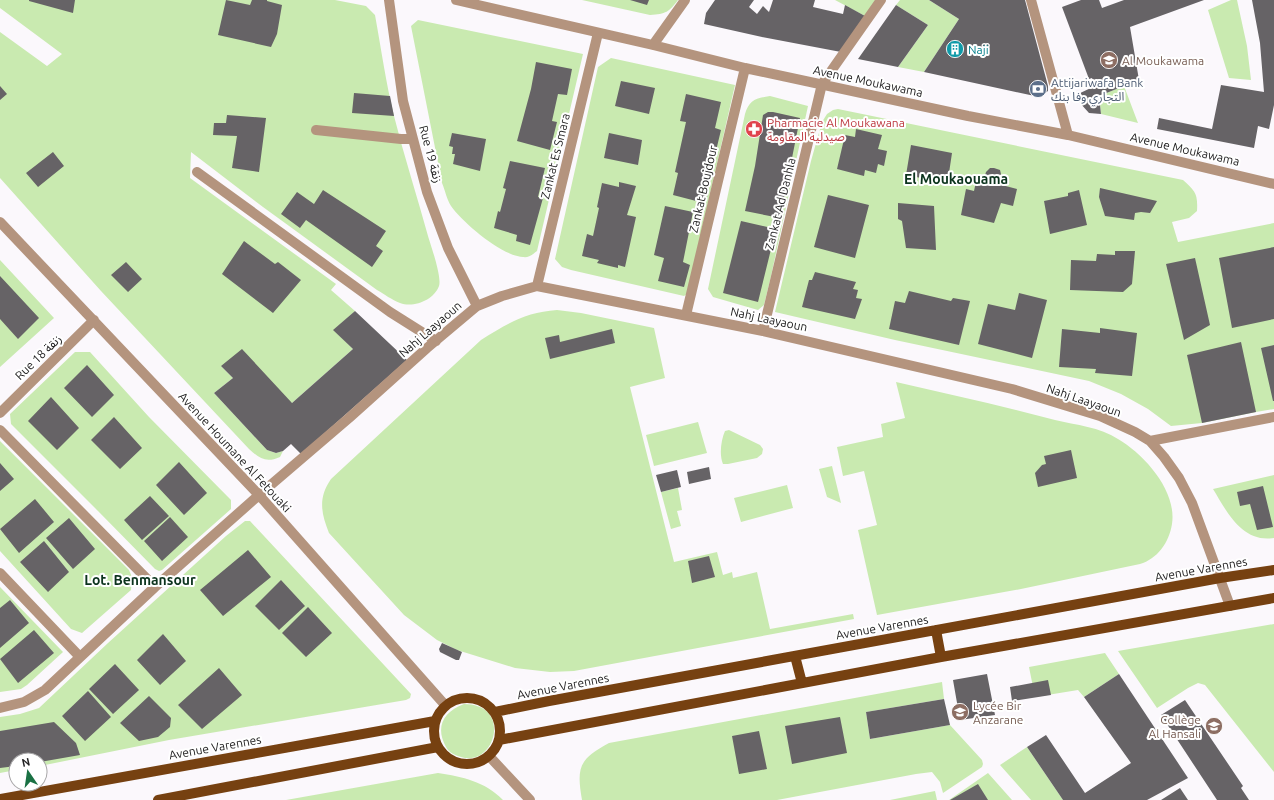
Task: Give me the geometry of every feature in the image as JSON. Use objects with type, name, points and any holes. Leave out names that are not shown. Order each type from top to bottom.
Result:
[{"type":"main road","name":"Avenue Varennes","points":[[495,712],[1220,578],[1274,570]]},
{"type":"main road","points":[[499,740],[941,657],[1274,598]]},
{"type":"main road","points":[[936,630],[941,657]]},
{"type":"main road","points":[[796,656],[802,684]]},
{"type":"main road","points":[[462,698],[472,698],[481,700],[489,705],[495,712],[501,730],[496,748],[490,756],[477,762],[463,764],[446,756],[438,747],[434,731],[435,721],[445,705],[462,698]]},
{"type":"main road","name":"Avenue Varennes","points":[[0,799],[435,721]]},
{"type":"main road","points":[[158,800],[191,797],[438,747]]},
{"type":"street","name":"Rue 19 زنقة","points":[[389,0],[403,100],[427,192],[448,248],[477,306]]},
{"type":"street","name":"Avenue Moukawama","points":[[456,0],[496,4],[598,33],[745,68],[968,116],[1068,135],[1274,184]]},
{"type":"street","points":[[653,45],[685,0]]},
{"type":"street","points":[[822,84],[881,0]]},
{"type":"street","points":[[1030,0],[1068,135]]},
{"type":"street","name":"Zankat Es Smara","points":[[537,286],[598,33]]},
{"type":"street","name":"Zankat Boujdour","points":[[686,315],[745,68]]},
{"type":"street","name":"Zankat Ad Danhla","points":[[763,330],[822,84]]},
{"type":"street","points":[[316,130],[413,139]]},
{"type":"street","points":[[197,172],[390,312],[436,341]]},
{"type":"street","name":"Avenue Houmane Al Fetouaki","points":[[0,222],[259,495],[445,705]]},
{"type":"street","name":"Nahj Laayaoun","points":[[0,708],[24,702],[45,690],[155,587],[477,306],[502,296],[537,286],[763,330],[1012,389],[1100,416],[1135,432],[1150,441],[1179,478],[1192,503],[1230,606]]},
{"type":"street","name":"Rue 18 زنقة","points":[[0,413],[94,320]]},
{"type":"street","points":[[1150,441],[1274,417]]},
{"type":"street","points":[[0,430],[155,587]]},
{"type":"street","points":[[0,573],[80,657]]},
{"type":"street","points":[[490,756],[530,800]]},
{"type":"green space","points":[[0,0],[335,0],[366,6],[375,15],[394,116],[439,276],[439,286],[433,295],[428,299],[417,304],[405,304],[394,300],[377,290],[263,207],[191,152],[190,178],[336,284],[331,290],[355,311],[334,330],[353,349],[292,403],[221,366],[233,378],[214,393],[267,450],[276,453],[283,451],[280,457],[271,460],[263,459],[249,449],[101,291],[0,178],[0,32],[47,66],[62,54],[0,8]]},
{"type":"green space","points":[[582,0],[678,0],[667,12],[650,15]]},
{"type":"green space","points":[[835,0],[876,0],[865,16]]},
{"type":"green space","points":[[900,0],[929,0],[959,19],[924,72],[898,67],[928,25],[896,5]]},
{"type":"green space","points":[[1231,0],[1237,0],[1247,46],[1251,80],[1229,78],[1208,10]]},
{"type":"green space","points":[[418,20],[583,54],[537,251],[529,256],[523,257],[514,255],[484,238],[464,221],[451,206],[447,198],[442,183],[411,26]]},
{"type":"green space","points":[[611,58],[735,85],[687,294],[684,296],[571,270],[562,267],[555,259],[598,67]]},
{"type":"green space","points":[[1124,86],[1138,123],[1101,114],[1099,96]]},
{"type":"green space","points":[[770,96],[808,106],[764,305],[758,310],[713,297],[708,289],[745,114],[754,100]]},
{"type":"green space","points":[[838,109],[1183,180],[1195,193],[1197,200],[1197,211],[1189,218],[1172,222],[1178,242],[1274,223],[1274,409],[1202,423],[1171,426],[1148,409],[1121,394],[1089,381],[895,340],[775,312],[811,161],[822,122],[827,114]]},
{"type":"green space","points":[[0,260],[54,318],[0,367]]},
{"type":"green space","points":[[557,310],[581,313],[654,328],[665,378],[630,387],[674,562],[717,552],[723,575],[732,572],[733,578],[757,572],[770,629],[853,614],[854,619],[574,671],[550,672],[515,668],[457,650],[437,640],[404,615],[329,533],[324,519],[322,506],[324,493],[327,486],[331,479],[481,340],[499,329],[526,316]]},
{"type":"green space","points":[[75,352],[90,352],[149,417],[231,500],[231,509],[162,570],[159,571],[155,569],[11,424],[10,414]]},
{"type":"green space","points":[[896,382],[1088,427],[1104,432],[1118,439],[1139,454],[1157,475],[1164,487],[1172,512],[1172,524],[1165,544],[1152,558],[1140,564],[1021,589],[877,615],[858,530],[877,525],[864,471],[843,476],[837,447],[883,437],[881,424],[905,418]]},
{"type":"green space","points":[[698,422],[707,453],[654,466],[646,435]]},
{"type":"green space","points":[[729,430],[760,445],[763,449],[762,454],[757,458],[723,464],[721,456],[722,439],[725,431]]},
{"type":"green space","points":[[0,441],[129,570],[132,577],[131,590],[82,633],[71,629],[0,551]]},
{"type":"green space","points":[[832,466],[841,503],[827,497],[819,469]]},
{"type":"green space","points":[[1274,475],[1274,538],[1253,536],[1244,531],[1230,516],[1213,489]]},
{"type":"green space","points":[[787,485],[793,508],[741,522],[734,498]]},
{"type":"green space","points":[[678,488],[682,510],[677,511],[681,526],[671,529],[661,492]]},
{"type":"green space","points":[[245,521],[250,521],[411,694],[410,698],[406,700],[169,740],[48,764],[48,752],[8,752],[8,772],[0,773],[0,717],[20,714],[39,708],[226,536]]},
{"type":"green space","points":[[0,587],[63,652],[21,689],[0,692]]},
{"type":"green space","points":[[1274,624],[1274,772],[1205,685],[1198,683],[1157,708],[1118,651]]},
{"type":"green space","points":[[1105,653],[1119,674],[1084,697],[1078,690],[1035,697],[1029,667]]},
{"type":"green space","points":[[942,682],[944,699],[866,712],[870,739],[950,725],[982,760],[983,764],[982,767],[943,793],[940,782],[932,772],[777,800],[582,800],[580,771],[582,765],[592,754],[609,743]]},
{"type":"green space","points":[[464,704],[479,707],[489,714],[494,724],[494,735],[490,745],[483,753],[473,758],[461,757],[450,752],[446,747],[441,733],[441,727],[446,716],[457,707]]},
{"type":"green space","points":[[1027,747],[1063,800],[1031,800],[1000,765]]},
{"type":"green space","points":[[438,773],[465,778],[481,784],[503,800],[286,800]]},
{"type":"green space","points":[[988,773],[1012,800],[949,800]]},
{"type":"green space","points":[[935,791],[937,800],[890,800]]},
{"type":"building","points":[[29,0],[75,0],[73,13]]},
{"type":"building","points":[[226,0],[250,5],[252,0],[267,0],[282,5],[277,34],[271,47],[218,35]]},
{"type":"building","points":[[630,0],[649,0],[647,5]]},
{"type":"building","points":[[715,0],[754,0],[749,7],[757,14],[763,6],[769,12],[773,0],[815,0],[813,7],[843,14],[845,5],[865,16],[841,52],[704,24],[706,13]]},
{"type":"building","points":[[929,0],[1025,0],[1048,86],[1048,91],[1042,95],[1030,95],[924,72],[959,19]]},
{"type":"building","name":"Al Moukawama","points":[[1081,0],[1099,0],[1102,8],[1124,0],[1204,0],[1130,27],[1139,80],[1099,96],[1101,114],[1089,113],[1080,103],[1076,95],[1095,86],[1092,78],[1089,79],[1062,7]]},
{"type":"building","points":[[1252,0],[1274,0],[1274,105],[1269,129],[1258,126],[1254,148],[1157,129],[1159,118],[1212,129],[1221,85],[1264,92],[1260,43]]},
{"type":"building","points":[[896,5],[928,25],[898,67],[858,59]]},
{"type":"building","points":[[536,62],[572,69],[567,95],[558,94],[552,121],[557,122],[550,150],[517,141],[531,89]]},
{"type":"building","points":[[621,81],[655,88],[649,114],[615,106]]},
{"type":"building","points":[[0,86],[7,94],[0,100]]},
{"type":"building","points":[[354,93],[390,96],[394,116],[352,113]]},
{"type":"building","points":[[686,94],[721,102],[715,128],[721,130],[709,180],[707,197],[700,202],[673,195],[678,173],[675,172],[686,122],[680,121]]},
{"type":"building","points":[[768,112],[800,118],[780,218],[745,211],[755,166],[763,115]]},
{"type":"building","points":[[227,115],[266,118],[259,172],[232,168],[237,136],[213,135],[214,123],[226,123]]},
{"type":"building","points":[[856,129],[882,135],[878,149],[887,151],[884,166],[878,164],[876,173],[865,170],[864,176],[837,169],[845,135],[855,137]]},
{"type":"building","points":[[452,133],[486,139],[480,171],[453,164],[455,154],[452,154],[453,147],[449,146]]},
{"type":"building","points":[[609,133],[642,140],[638,165],[604,158]]},
{"type":"building","points":[[911,145],[952,153],[949,173],[936,181],[906,175]]},
{"type":"building","points":[[53,152],[64,166],[38,187],[26,173]]},
{"type":"building","points":[[510,161],[545,168],[538,197],[543,198],[530,245],[516,241],[517,235],[494,228],[506,189],[503,188]]},
{"type":"building","points":[[990,168],[1000,170],[1001,174],[998,184],[1017,189],[1013,206],[1001,203],[994,223],[961,215],[966,189],[974,191],[977,177],[984,179],[986,172]]},
{"type":"building","points":[[619,182],[636,186],[627,215],[636,217],[625,267],[618,265],[618,268],[597,263],[599,260],[582,256],[587,234],[593,236],[599,208],[597,207],[602,183],[619,187]]},
{"type":"building","points":[[1100,188],[1157,201],[1150,213],[1135,213],[1134,220],[1105,216],[1099,197]]},
{"type":"building","points":[[323,190],[386,231],[376,246],[383,251],[372,267],[306,220],[300,228],[281,214],[297,192],[314,204]]},
{"type":"building","points":[[1079,190],[1087,225],[1050,234],[1044,201],[1068,196],[1068,193]]},
{"type":"building","points":[[828,195],[869,205],[855,258],[814,247]]},
{"type":"building","points":[[898,203],[934,206],[936,250],[906,248],[902,221],[898,219]]},
{"type":"building","points":[[665,206],[693,212],[683,262],[690,265],[684,287],[658,281],[664,258],[654,255]]},
{"type":"building","points":[[741,221],[776,229],[758,302],[723,293]]},
{"type":"building","points":[[244,241],[275,264],[278,262],[301,280],[273,313],[222,274]]},
{"type":"building","points":[[1274,247],[1274,319],[1232,328],[1219,258]]},
{"type":"building","points":[[1115,251],[1135,251],[1132,284],[1123,292],[1070,290],[1071,260],[1096,261],[1097,254],[1115,255]]},
{"type":"building","points":[[1195,258],[1210,325],[1184,340],[1166,264]]},
{"type":"building","points":[[126,262],[142,279],[128,292],[111,275]]},
{"type":"building","points":[[815,272],[856,282],[853,289],[858,290],[856,298],[862,299],[855,319],[802,307],[809,280],[812,280]]},
{"type":"building","points":[[0,276],[39,318],[18,339],[0,319]]},
{"type":"building","points":[[909,291],[951,301],[953,298],[970,301],[959,345],[889,329],[895,301],[905,303]]},
{"type":"building","points":[[1019,293],[1047,300],[1032,358],[978,344],[988,304],[1015,310]]},
{"type":"building","points":[[355,311],[407,360],[301,454],[291,444],[283,451],[276,453],[267,450],[214,393],[233,378],[221,366],[242,349],[292,403],[353,349],[333,330]]},
{"type":"building","points":[[1100,328],[1137,333],[1132,376],[1095,373],[1096,369],[1059,367],[1062,329],[1100,333]]},
{"type":"building","points":[[612,329],[615,343],[550,359],[545,338],[559,335],[560,342]]},
{"type":"building","points":[[1241,342],[1256,412],[1202,423],[1187,355]]},
{"type":"building","points":[[1274,345],[1274,401],[1273,401],[1261,348]]},
{"type":"building","points":[[87,365],[114,395],[92,417],[64,388]]},
{"type":"building","points":[[51,397],[79,428],[57,450],[28,421]]},
{"type":"building","points":[[114,417],[142,448],[120,469],[91,440]]},
{"type":"building","points":[[1071,450],[1077,478],[1038,487],[1035,473],[1042,465],[1046,464],[1044,456]]},
{"type":"building","points":[[179,462],[207,493],[184,515],[156,485]]},
{"type":"building","points":[[0,463],[14,479],[0,491]]},
{"type":"building","points":[[709,467],[711,479],[689,484],[687,472]]},
{"type":"building","points":[[677,470],[681,487],[661,492],[656,475]]},
{"type":"building","points":[[1263,486],[1273,527],[1257,530],[1250,504],[1240,506],[1237,492]]},
{"type":"building","points":[[150,496],[169,516],[142,540],[124,520]]},
{"type":"building","points":[[35,499],[54,522],[19,553],[0,529]]},
{"type":"building","points":[[170,517],[188,537],[162,561],[144,541]]},
{"type":"building","points":[[69,518],[95,549],[73,569],[46,538]]},
{"type":"building","points":[[44,541],[69,572],[48,592],[20,562]]},
{"type":"building","points":[[248,550],[271,577],[223,616],[200,590]]},
{"type":"building","points":[[709,556],[715,577],[692,583],[688,561]]},
{"type":"building","points":[[281,580],[305,606],[279,630],[255,606]]},
{"type":"building","points":[[10,600],[29,623],[0,648],[0,608]]},
{"type":"building","points":[[308,607],[332,633],[306,657],[282,633]]},
{"type":"building","points":[[34,630],[54,653],[18,683],[0,659]]},
{"type":"building","points":[[163,634],[186,661],[160,685],[137,660]]},
{"type":"building","points":[[442,643],[462,652],[459,660],[440,652],[439,649]]},
{"type":"building","points":[[115,664],[139,690],[113,714],[89,689]]},
{"type":"building","points":[[219,668],[242,695],[202,729],[178,705]]},
{"type":"building","points":[[987,674],[995,715],[960,720],[953,680]]},
{"type":"building","points":[[1119,674],[1188,778],[1147,800],[1063,800],[1027,747],[1046,735],[1085,793],[1131,763],[1084,697]]},
{"type":"building","points":[[1048,680],[1051,695],[1012,701],[1010,687]]},
{"type":"building","points":[[88,691],[111,717],[85,741],[62,716]]},
{"type":"building","points":[[149,696],[171,718],[170,727],[158,737],[139,741],[120,723]]},
{"type":"building","points":[[944,699],[950,725],[870,739],[866,712]]},
{"type":"building","points":[[1185,700],[1243,786],[1241,788],[1249,800],[1217,800],[1161,715]]},
{"type":"building","points":[[840,717],[847,753],[792,764],[785,726]]},
{"type":"building","points":[[54,722],[76,743],[80,755],[48,761],[48,752],[8,752],[8,767],[0,768],[0,731]]},
{"type":"building","points":[[759,731],[767,769],[739,774],[732,736]]},
{"type":"building","points":[[978,784],[988,800],[950,800]]},
{"type":"building","points":[[1180,788],[1188,800],[1161,800]]},
{"type":"place","name":"Naji","points":[[955,49]]},
{"type":"place","name":"Al Moukawama","points":[[1109,60]]},
{"type":"place","name":"Attijariwafa Bank التجاري وفا بنك","points":[[1038,89]]},
{"type":"place","name":"Pharmacie Al Moukawana صيدلية المقاومة","points":[[754,129]]},
{"type":"place","name":"Lycée Bir Anzarane","points":[[960,712]]},
{"type":"place","name":"Collège Al Hansali","points":[[1214,726]]},
{"type":"district","name":"El Moukaouama","points":[[956,179]]},
{"type":"district","name":"Lot. Benmansour","points":[[140,580]]}]
